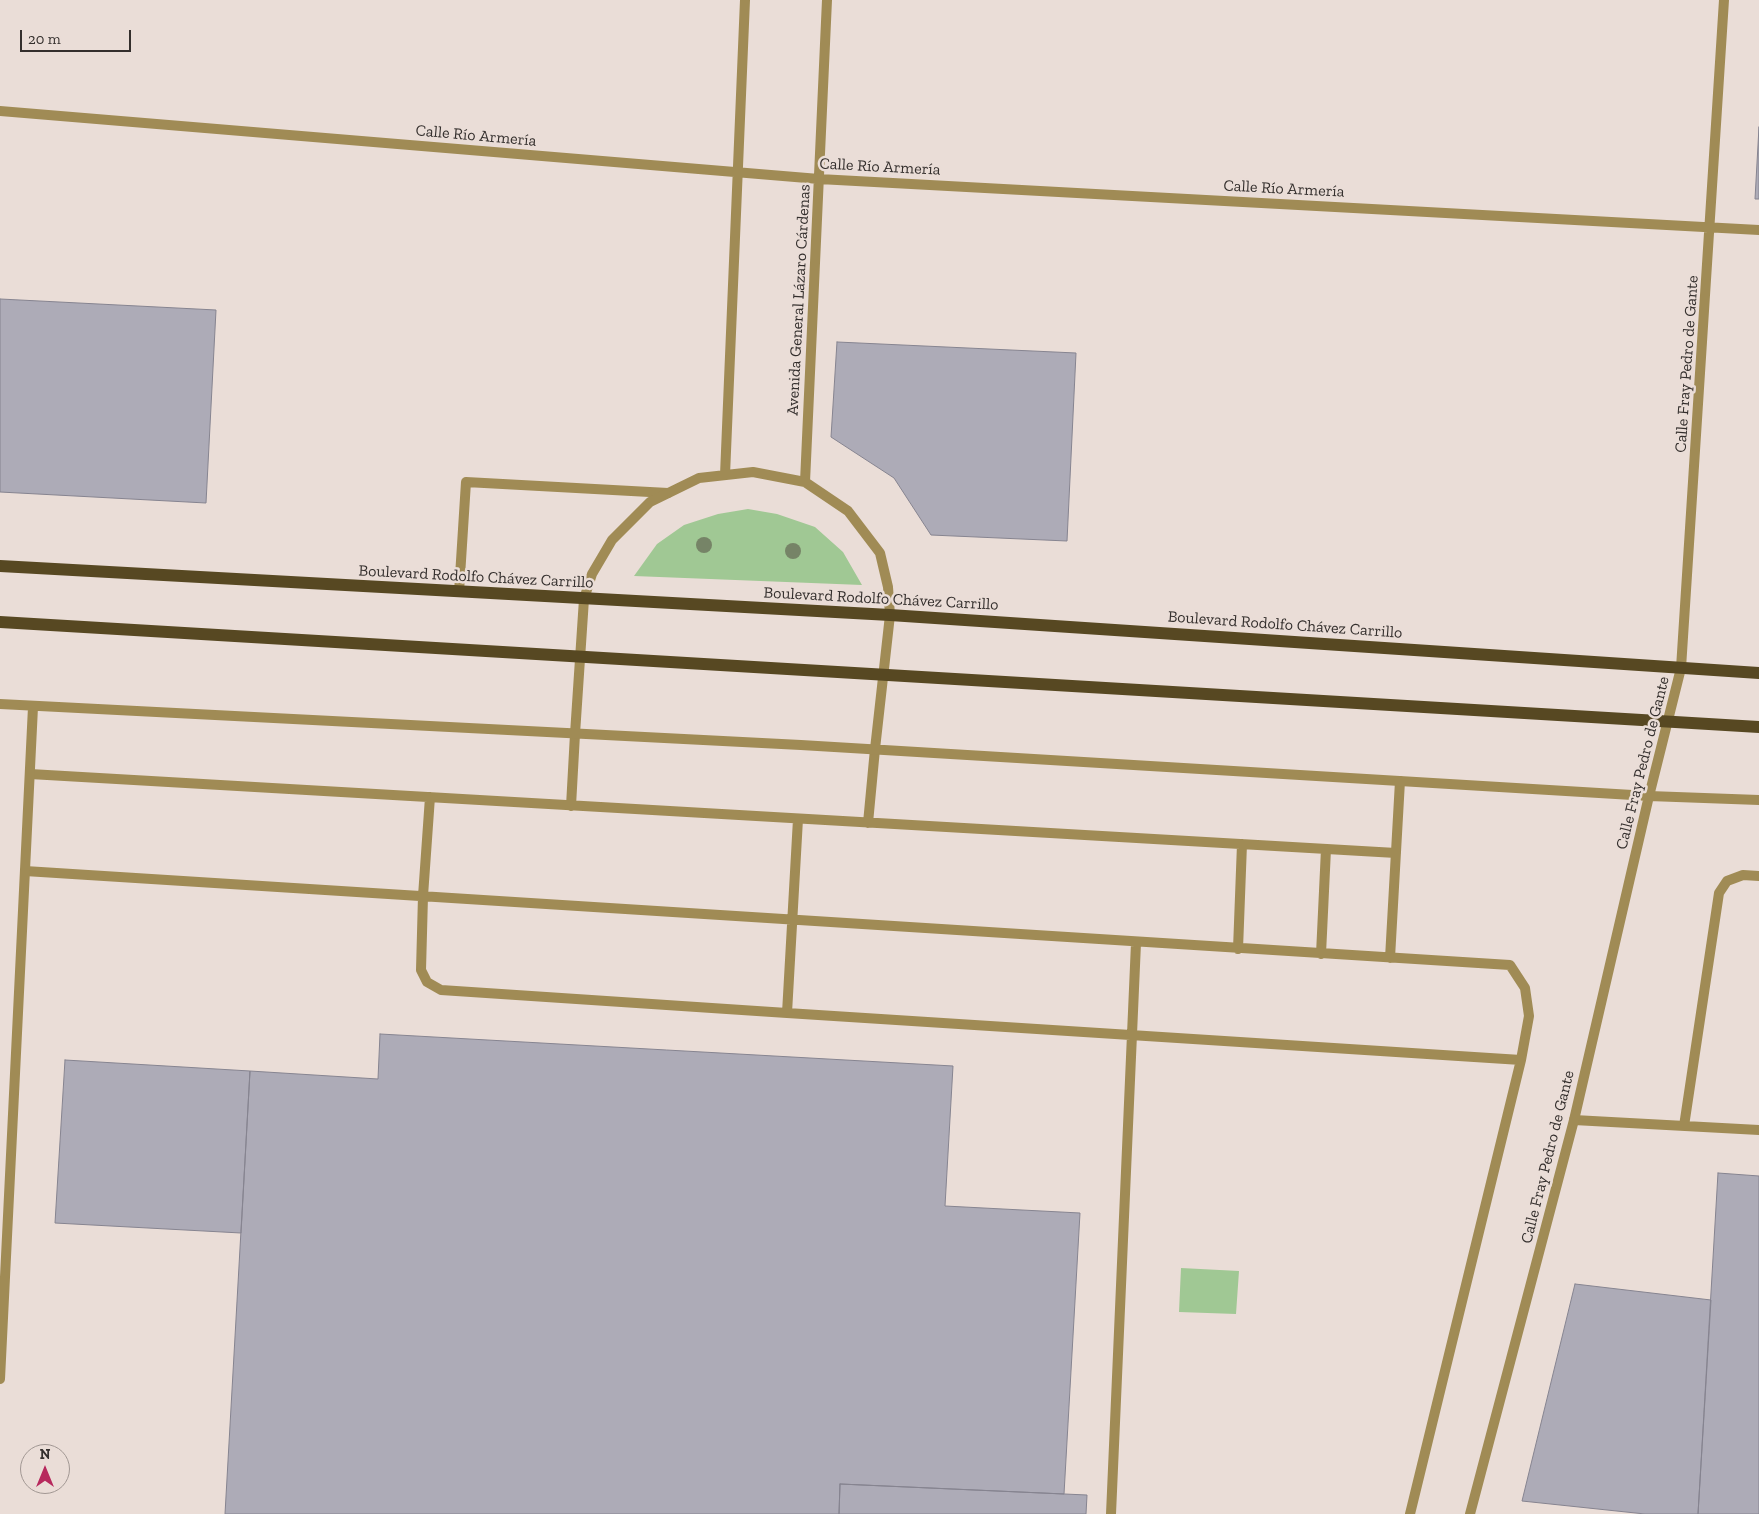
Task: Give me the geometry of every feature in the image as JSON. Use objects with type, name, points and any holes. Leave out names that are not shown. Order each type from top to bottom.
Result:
[{"type":"main road","name":"Boulevard Rodolfo Chávez Carrillo","points":[[0,566],[890,615],[1759,673]]},
{"type":"main road","points":[[0,622],[1759,727]]},
{"type":"street","points":[[725,475],[745,0]]},
{"type":"street","name":"Avenida General Lázaro Cárdenas","points":[[806,482],[827,0]]},
{"type":"street","name":"Calle Fray Pedro de Gante","points":[[1470,1514],[1574,1120],[1649,796],[1682,668],[1724,0]]},
{"type":"street","name":"Calle Río Armería","points":[[0,111],[819,179],[1759,230]]},
{"type":"street","points":[[571,806],[584,599],[592,574],[612,540],[650,502],[699,478],[753,472],[806,482],[848,511],[880,553],[888,587],[890,615],[868,823]]},
{"type":"street","points":[[459,592],[466,482],[668,493]]},
{"type":"street","points":[[0,704],[875,749],[1649,796],[1759,800]]},
{"type":"street","points":[[0,1379],[33,707]]},
{"type":"street","points":[[30,774],[1396,853]]},
{"type":"street","points":[[1390,958],[1400,780]]},
{"type":"street","points":[[430,797],[423,896],[421,970],[427,982],[441,990],[1521,1060]]},
{"type":"street","points":[[787,1013],[798,819]]},
{"type":"street","points":[[1238,949],[1242,844]]},
{"type":"street","points":[[1321,954],[1326,849]]},
{"type":"street","points":[[25,871],[1510,966],[1524,988],[1529,1016],[1521,1060],[1410,1514],[1419,1514]]},
{"type":"street","points":[[1684,1126],[1719,893],[1727,881],[1743,876],[1759,876]]},
{"type":"street","points":[[1111,1514],[1136,943]]},
{"type":"street","points":[[1574,1120],[1759,1130]]},
{"type":"green space","points":[[748,509],[777,514],[815,527],[843,552],[862,585],[634,576],[657,544],[684,525],[718,514]]},
{"type":"green space","points":[[1181,1268],[1239,1271],[1236,1314],[1179,1312]]},
{"type":"building","points":[[1759,127],[1759,199],[1755,199]]},
{"type":"building","points":[[0,299],[216,310],[206,503],[0,492]]},
{"type":"building","points":[[837,342],[1076,353],[1067,541],[931,535],[894,478],[831,437]]},
{"type":"building","points":[[380,1034],[953,1066],[945,1206],[1080,1213],[1064,1494],[840,1484],[839,1514],[225,1514],[250,1071],[378,1079]]},
{"type":"building","points":[[65,1060],[250,1071],[241,1233],[55,1223]]},
{"type":"building","points":[[1718,1173],[1759,1176],[1759,1514],[1698,1514]]},
{"type":"building","points":[[1575,1284],[1711,1300],[1698,1514],[1645,1514],[1522,1501]]},
{"type":"building","points":[[840,1484],[1087,1495],[1086,1514],[839,1514]]}]
